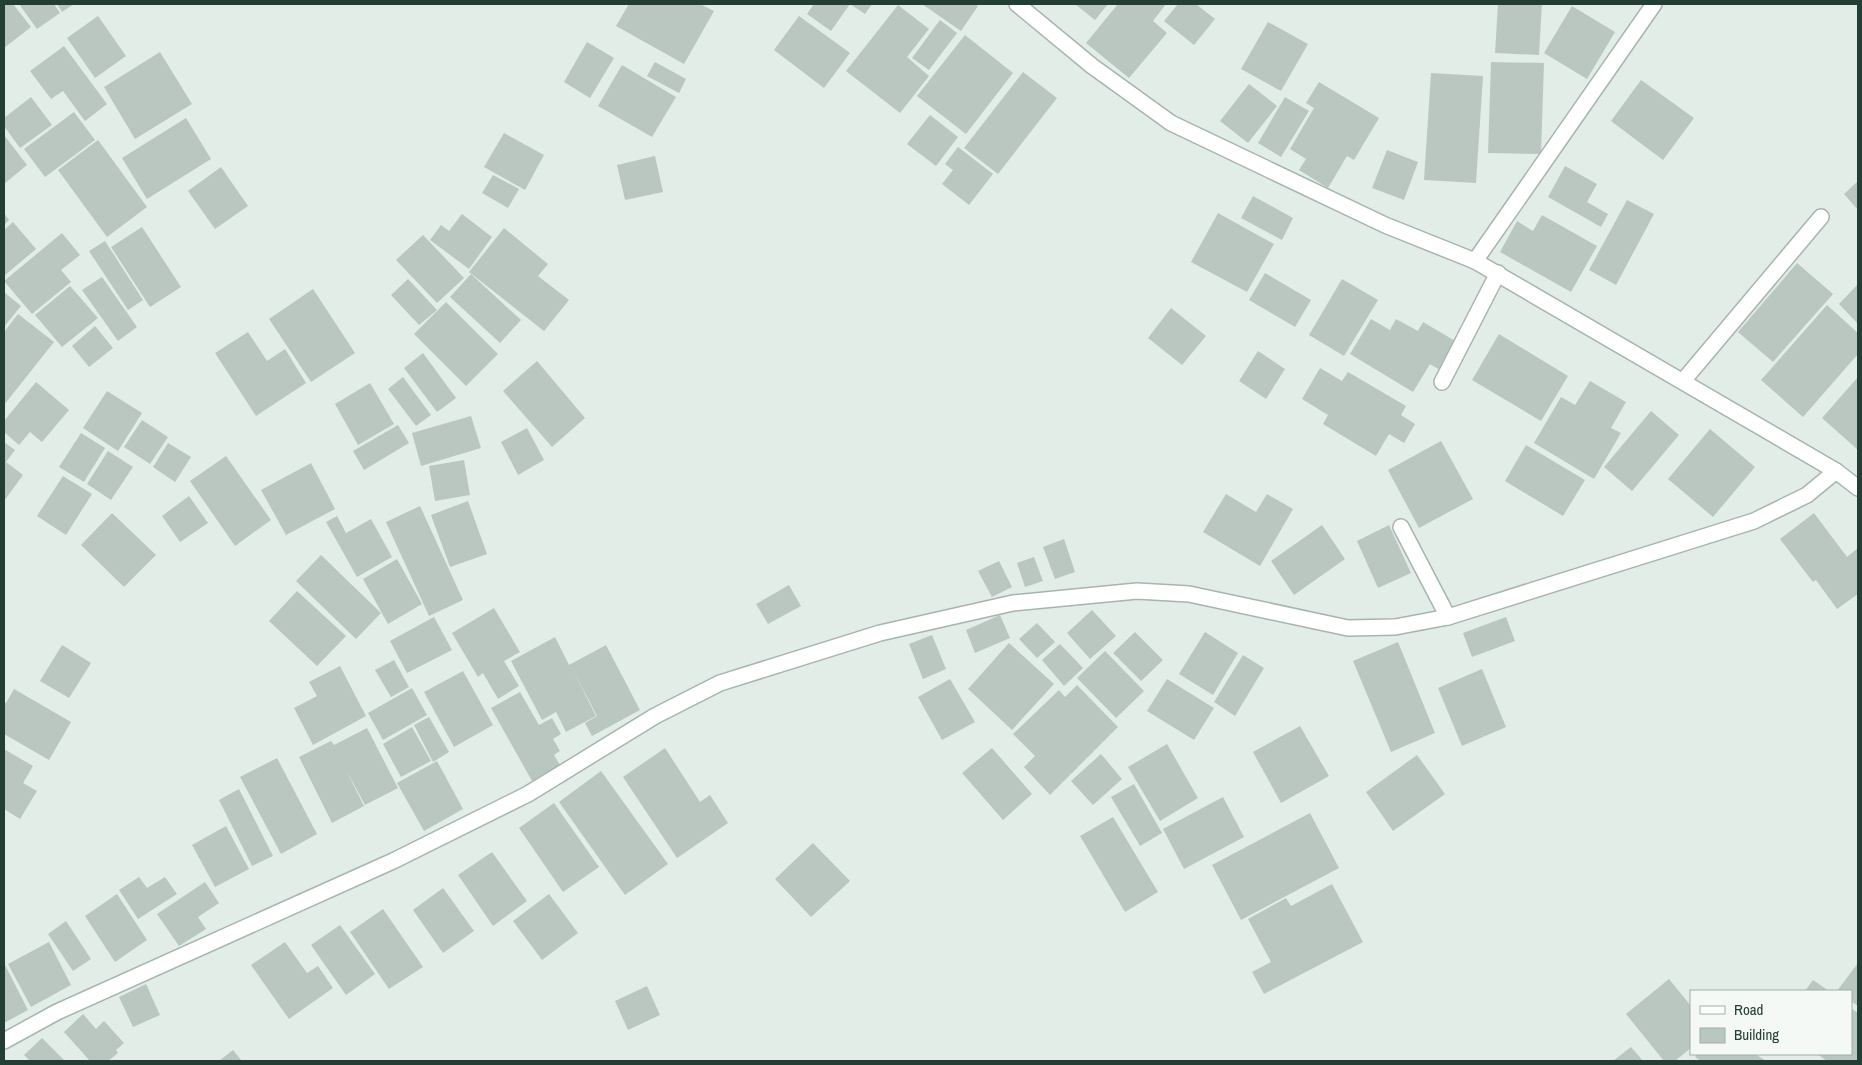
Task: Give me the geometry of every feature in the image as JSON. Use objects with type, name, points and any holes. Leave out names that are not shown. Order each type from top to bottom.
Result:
[{"type":"street","points":[[1017,4],[1092,66],[1171,123],[1360,213],[1476,261],[1836,471],[1858,488]]},
{"type":"street","points":[[1476,261],[1654,4]]},
{"type":"street","points":[[1683,381],[1821,217]]},
{"type":"street","points":[[1442,382],[1498,273]]},
{"type":"street","points":[[4,1041],[57,1012],[393,861],[520,798],[655,716],[720,683],[880,633],[1013,603],[1137,590],[1189,594],[1348,628],[1395,627],[1448,617],[1754,521],[1807,494],[1836,471]]},
{"type":"street","points":[[1401,527],[1448,617]]},
{"type":"building","points":[[4,4],[13,4],[31,27],[4,48]]},
{"type":"building","points":[[19,4],[54,4],[60,13],[37,29]]},
{"type":"building","points":[[57,4],[74,4],[62,12]]},
{"type":"building","points":[[629,4],[700,4],[714,11],[684,64],[616,26]]},
{"type":"building","points":[[814,4],[850,4],[831,31],[807,14]]},
{"type":"building","points":[[850,4],[872,4],[865,14]]},
{"type":"building","points":[[922,4],[974,4],[978,6],[961,31]]},
{"type":"building","points":[[1075,4],[1108,4],[1095,20]]},
{"type":"building","points":[[1118,4],[1166,4],[1153,21],[1167,33],[1129,78],[1086,43]]},
{"type":"building","points":[[1178,4],[1196,4],[1215,19],[1194,45],[1164,21]]},
{"type":"building","points":[[1498,4],[1542,4],[1539,55],[1495,53]]},
{"type":"building","points":[[898,5],[929,29],[907,57],[929,76],[900,113],[846,71]]},
{"type":"building","points":[[1572,6],[1615,32],[1587,79],[1544,53]]},
{"type":"building","points":[[98,16],[126,56],[95,78],[67,38]]},
{"type":"building","points":[[799,16],[850,53],[824,88],[774,50]]},
{"type":"building","points":[[940,20],[957,33],[929,70],[912,58]]},
{"type":"building","points":[[1268,22],[1308,44],[1281,91],[1241,69]]},
{"type":"building","points":[[965,35],[1013,73],[966,134],[917,96]]},
{"type":"building","points":[[587,42],[614,58],[590,98],[564,82]]},
{"type":"building","points":[[64,46],[107,104],[85,121],[63,91],[51,99],[30,71]]},
{"type":"building","points":[[160,52],[192,104],[135,139],[104,87]]},
{"type":"building","points":[[655,62],[686,79],[679,93],[647,76]]},
{"type":"building","points":[[1491,62],[1544,63],[1541,154],[1488,153]]},
{"type":"building","points":[[622,65],[676,97],[652,137],[598,106]]},
{"type":"building","points":[[1023,72],[1057,98],[998,174],[964,148]]},
{"type":"building","points":[[1431,73],[1483,76],[1476,183],[1424,180]]},
{"type":"building","points":[[1641,80],[1694,118],[1663,160],[1611,121]]},
{"type":"building","points":[[1319,82],[1379,118],[1354,160],[1347,156],[1328,188],[1299,170],[1306,159],[1290,149],[1314,108],[1306,103]]},
{"type":"building","points":[[1249,84],[1277,106],[1248,143],[1220,121]]},
{"type":"building","points":[[31,97],[52,125],[20,148],[4,126],[4,118]]},
{"type":"building","points":[[1285,97],[1309,111],[1281,157],[1258,143]]},
{"type":"building","points":[[74,112],[95,140],[45,177],[24,149]]},
{"type":"building","points":[[930,115],[958,137],[936,166],[907,144]]},
{"type":"building","points":[[186,118],[211,159],[147,199],[122,158]]},
{"type":"building","points":[[504,133],[544,155],[525,190],[484,167]]},
{"type":"building","points":[[4,135],[27,165],[4,184]]},
{"type":"building","points":[[98,140],[147,207],[107,237],[58,170]]},
{"type":"building","points":[[958,147],[993,174],[969,205],[942,184],[953,170],[945,164]]},
{"type":"building","points":[[1387,150],[1418,162],[1404,200],[1372,188]]},
{"type":"building","points":[[655,156],[663,192],[625,200],[617,165]]},
{"type":"building","points":[[1565,166],[1597,184],[1587,202],[1608,214],[1601,227],[1548,197]]},
{"type":"building","points":[[221,167],[248,206],[215,229],[188,191]]},
{"type":"building","points":[[493,175],[519,189],[508,208],[482,193]]},
{"type":"building","points":[[1858,181],[1858,210],[1844,194]]},
{"type":"building","points":[[1253,196],[1293,218],[1282,240],[1241,218]]},
{"type":"building","points":[[1627,200],[1654,214],[1616,285],[1589,270]]},
{"type":"building","points":[[4,213],[9,220],[4,225]]},
{"type":"building","points":[[1218,213],[1274,244],[1247,292],[1191,262]]},
{"type":"building","points":[[462,214],[492,237],[469,269],[430,240],[441,225],[449,231]]},
{"type":"building","points":[[1542,215],[1597,246],[1571,292],[1500,252],[1517,221],[1533,231]]},
{"type":"building","points":[[13,222],[36,249],[4,276],[4,230]]},
{"type":"building","points":[[142,227],[181,287],[150,307],[111,247]]},
{"type":"building","points":[[504,228],[548,264],[538,276],[569,300],[544,331],[469,272]]},
{"type":"building","points":[[62,233],[80,255],[61,270],[71,282],[32,314],[4,281]]},
{"type":"building","points":[[423,235],[464,278],[437,303],[396,260]]},
{"type":"building","points":[[105,241],[143,300],[128,310],[89,251]]},
{"type":"building","points":[[1797,263],[1833,294],[1773,362],[1738,332]]},
{"type":"building","points":[[1265,273],[1311,300],[1295,327],[1249,300]]},
{"type":"building","points":[[471,274],[521,320],[500,343],[450,297]]},
{"type":"building","points":[[102,277],[137,327],[118,341],[82,290]]},
{"type":"building","points":[[408,279],[437,310],[419,325],[391,295]]},
{"type":"building","points":[[1342,279],[1378,300],[1344,356],[1309,335]]},
{"type":"building","points":[[1858,284],[1858,324],[1839,304]]},
{"type":"building","points":[[70,286],[98,318],[62,347],[35,315]]},
{"type":"building","points":[[313,289],[355,353],[311,382],[269,319]]},
{"type":"building","points":[[4,292],[21,306],[4,327]]},
{"type":"building","points":[[446,302],[498,354],[466,386],[414,334]]},
{"type":"building","points":[[1827,305],[1858,333],[1858,354],[1803,417],[1761,380]]},
{"type":"building","points":[[1171,308],[1206,336],[1182,365],[1148,338]]},
{"type":"building","points":[[18,314],[54,342],[4,405],[4,332]]},
{"type":"building","points":[[1371,319],[1390,330],[1396,319],[1418,331],[1423,322],[1457,342],[1440,370],[1430,364],[1413,392],[1350,354]]},
{"type":"building","points":[[95,326],[113,348],[89,367],[72,346]]},
{"type":"building","points":[[248,332],[267,361],[285,349],[306,383],[256,416],[215,353]]},
{"type":"building","points":[[1499,334],[1568,376],[1541,421],[1472,380]]},
{"type":"building","points":[[1258,351],[1285,369],[1266,399],[1239,381]]},
{"type":"building","points":[[423,353],[456,398],[437,412],[404,368]]},
{"type":"building","points":[[537,361],[585,418],[552,447],[503,391]]},
{"type":"building","points":[[1320,368],[1342,381],[1348,372],[1406,406],[1401,415],[1415,424],[1404,443],[1389,434],[1376,456],[1323,424],[1328,415],[1302,399]]},
{"type":"building","points":[[403,377],[431,415],[416,426],[388,389]]},
{"type":"building","points":[[1858,377],[1858,450],[1822,418]]},
{"type":"building","points":[[1590,381],[1626,402],[1611,428],[1621,433],[1594,479],[1534,443],[1561,397],[1575,405]]},
{"type":"building","points":[[36,382],[69,410],[42,442],[30,432],[19,445],[4,432],[4,421]]},
{"type":"building","points":[[370,383],[394,424],[358,445],[335,404]]},
{"type":"building","points":[[107,391],[142,413],[118,451],[83,428]]},
{"type":"building","points":[[1651,411],[1679,435],[1632,491],[1604,467]]},
{"type":"building","points":[[471,416],[481,448],[421,466],[412,433]]},
{"type":"building","points":[[142,420],[168,437],[150,464],[124,447]]},
{"type":"building","points":[[398,425],[409,443],[364,470],[353,451]]},
{"type":"building","points":[[527,428],[544,460],[518,475],[501,442]]},
{"type":"building","points":[[1710,429],[1755,467],[1713,517],[1668,479]]},
{"type":"building","points":[[81,433],[105,448],[84,482],[59,467]]},
{"type":"building","points":[[1441,441],[1473,499],[1419,528],[1388,470]]},
{"type":"building","points":[[4,442],[15,450],[6,462],[23,475],[4,501]]},
{"type":"building","points":[[168,443],[191,457],[175,482],[153,467]]},
{"type":"building","points":[[1526,445],[1585,480],[1563,516],[1505,481]]},
{"type":"building","points":[[108,451],[133,467],[111,500],[87,484]]},
{"type":"building","points":[[226,456],[271,520],[235,546],[190,481]]},
{"type":"building","points":[[464,460],[470,495],[435,501],[429,466]]},
{"type":"building","points":[[311,463],[335,509],[286,535],[261,490]]},
{"type":"building","points":[[63,476],[92,494],[66,535],[37,516]]},
{"type":"building","points":[[1226,494],[1256,512],[1267,494],[1293,509],[1260,566],[1203,532]]},
{"type":"building","points":[[189,496],[208,523],[180,542],[162,516]]},
{"type":"building","points":[[468,501],[487,554],[450,567],[431,515]]},
{"type":"building","points":[[420,506],[463,600],[429,616],[386,522]]},
{"type":"building","points":[[112,513],[156,555],[124,587],[81,545]]},
{"type":"building","points":[[1814,513],[1847,557],[1858,548],[1858,594],[1837,609],[1816,580],[1813,582],[1780,539]]},
{"type":"building","points":[[337,516],[346,533],[371,519],[392,557],[357,577],[326,522]]},
{"type":"building","points":[[1322,525],[1345,559],[1294,595],[1271,561]]},
{"type":"building","points":[[1389,525],[1411,573],[1378,588],[1357,541]]},
{"type":"building","points":[[1064,539],[1075,572],[1055,579],[1043,547]]},
{"type":"building","points":[[321,555],[381,613],[356,639],[296,581]]},
{"type":"building","points":[[1034,557],[1043,581],[1025,587],[1017,563]]},
{"type":"building","points":[[397,559],[422,604],[388,624],[363,579]]},
{"type":"building","points":[[999,561],[1012,587],[992,597],[978,571]]},
{"type":"building","points":[[789,585],[801,606],[768,624],[756,604]]},
{"type":"building","points":[[297,591],[346,636],[317,666],[269,621]]},
{"type":"building","points":[[494,608],[520,652],[504,661],[519,686],[498,699],[483,673],[478,677],[452,633]]},
{"type":"building","points":[[1092,610],[1116,636],[1090,659],[1067,633]]},
{"type":"building","points":[[1000,615],[1010,638],[975,653],[966,630]]},
{"type":"building","points":[[434,617],[452,650],[407,673],[390,641]]},
{"type":"building","points":[[1506,617],[1515,641],[1472,657],[1463,633]]},
{"type":"building","points":[[1037,623],[1055,642],[1037,658],[1019,639]]},
{"type":"building","points":[[1135,632],[1163,660],[1141,681],[1113,653]]},
{"type":"building","points":[[1205,632],[1238,653],[1213,695],[1179,674]]},
{"type":"building","points":[[932,635],[946,669],[923,679],[909,644]]},
{"type":"building","points":[[555,637],[569,665],[606,645],[640,710],[592,736],[585,723],[597,716],[573,670],[596,716],[566,732],[556,712],[542,720],[511,661]]},
{"type":"building","points":[[1398,642],[1435,733],[1391,752],[1353,661]]},
{"type":"building","points":[[1009,643],[1054,684],[1012,730],[968,689]]},
{"type":"building","points":[[1060,644],[1083,668],[1064,686],[1042,660]]},
{"type":"building","points":[[62,645],[91,663],[69,698],[40,681]]},
{"type":"building","points":[[1105,651],[1144,691],[1116,718],[1077,678]]},
{"type":"building","points":[[1243,655],[1264,668],[1235,716],[1214,702]]},
{"type":"building","points":[[394,660],[409,687],[391,697],[375,670]]},
{"type":"building","points":[[340,666],[366,716],[313,745],[294,708],[317,696],[309,682]]},
{"type":"building","points":[[1482,669],[1506,727],[1462,746],[1438,688]]},
{"type":"building","points":[[463,671],[493,725],[454,747],[424,692]]},
{"type":"building","points":[[950,679],[975,722],[942,740],[918,697]]},
{"type":"building","points":[[1167,679],[1214,708],[1194,740],[1147,711]]},
{"type":"building","points":[[1077,685],[1118,727],[1050,795],[1024,767],[1035,756],[1013,734],[1059,690],[1065,697]]},
{"type":"building","points":[[412,688],[427,715],[383,740],[368,713]]},
{"type":"building","points":[[14,689],[71,722],[49,760],[4,734],[4,702],[6,703]]},
{"type":"building","points":[[520,692],[539,725],[552,718],[561,734],[553,739],[560,751],[554,755],[560,765],[532,781],[491,708]]},
{"type":"building","points":[[429,717],[449,752],[433,762],[414,725]]},
{"type":"building","points":[[1300,726],[1329,776],[1281,803],[1253,752]]},
{"type":"building","points":[[412,727],[431,761],[401,777],[383,744]]},
{"type":"building","points":[[367,728],[398,788],[365,805],[345,768],[364,806],[332,823],[299,757],[331,741],[334,745]]},
{"type":"building","points":[[1167,744],[1198,798],[1160,821],[1128,767]]},
{"type":"building","points":[[665,748],[700,802],[710,795],[728,823],[677,858],[623,777]]},
{"type":"building","points":[[992,748],[1032,794],[1003,820],[962,773]]},
{"type":"building","points":[[4,749],[33,766],[23,783],[37,791],[20,819],[4,809]]},
{"type":"building","points":[[1101,754],[1122,779],[1093,805],[1071,781]]},
{"type":"building","points":[[1417,755],[1445,794],[1393,831],[1366,792]]},
{"type":"building","points":[[277,758],[317,834],[281,854],[240,777]]},
{"type":"building","points":[[437,761],[463,809],[424,831],[397,783]]},
{"type":"building","points":[[601,771],[668,864],[625,895],[559,802]]},
{"type":"building","points":[[1134,784],[1162,833],[1140,846],[1111,797]]},
{"type":"building","points":[[239,789],[273,856],[252,866],[219,800]]},
{"type":"building","points":[[1223,797],[1244,837],[1184,869],[1163,829]]},
{"type":"building","points":[[554,803],[599,867],[563,892],[519,828]]},
{"type":"building","points":[[1310,813],[1339,868],[1241,920],[1212,865]]},
{"type":"building","points":[[1113,817],[1158,892],[1125,912],[1080,836]]},
{"type":"building","points":[[226,826],[249,869],[215,887],[192,845]]},
{"type":"building","points":[[813,843],[850,881],[811,917],[775,879]]},
{"type":"building","points":[[492,852],[527,901],[493,926],[458,875]]},
{"type":"building","points":[[139,877],[147,888],[165,877],[177,894],[138,919],[119,890]]},
{"type":"building","points":[[205,882],[219,903],[198,917],[206,929],[179,946],[157,914]]},
{"type":"building","points":[[1332,884],[1363,942],[1264,994],[1252,972],[1271,962],[1248,919],[1286,898],[1291,906]]},
{"type":"building","points":[[443,888],[474,931],[443,953],[413,910]]},
{"type":"building","points":[[117,894],[147,940],[115,962],[85,916]]},
{"type":"building","points":[[549,894],[578,933],[542,960],[513,921]]},
{"type":"building","points":[[383,909],[423,967],[389,989],[350,932]]},
{"type":"building","points":[[66,921],[91,959],[73,971],[48,934]]},
{"type":"building","points":[[340,925],[375,974],[346,995],[311,945]]},
{"type":"building","points":[[49,942],[71,985],[31,1007],[8,964]]},
{"type":"building","points":[[285,942],[307,973],[318,966],[333,988],[289,1019],[251,965]]},
{"type":"building","points":[[4,963],[28,1010],[4,1023]]},
{"type":"building","points":[[1858,963],[1858,1006],[1852,1002],[1852,990],[1838,990]]},
{"type":"building","points":[[1669,979],[1690,1005],[1690,1049],[1675,1061],[1664,1061],[1626,1014]]},
{"type":"building","points":[[1813,980],[1828,990],[1806,990]]},
{"type":"building","points":[[146,984],[160,1015],[133,1027],[119,997]]},
{"type":"building","points":[[647,986],[660,1015],[628,1030],[615,1001]]},
{"type":"building","points":[[1852,1009],[1858,1013],[1858,1061],[1827,1061],[1818,1055],[1852,1055]]},
{"type":"building","points":[[83,1014],[96,1029],[104,1021],[124,1043],[116,1050],[118,1053],[108,1061],[90,1061],[64,1032]]},
{"type":"building","points":[[42,1038],[65,1061],[30,1061],[24,1055]]},
{"type":"building","points":[[1631,1047],[1643,1061],[1613,1061]]},
{"type":"building","points":[[233,1050],[242,1061],[219,1061]]},
{"type":"building","points":[[1696,1055],[1757,1055],[1766,1061],[1701,1061],[1695,1057]]}]
